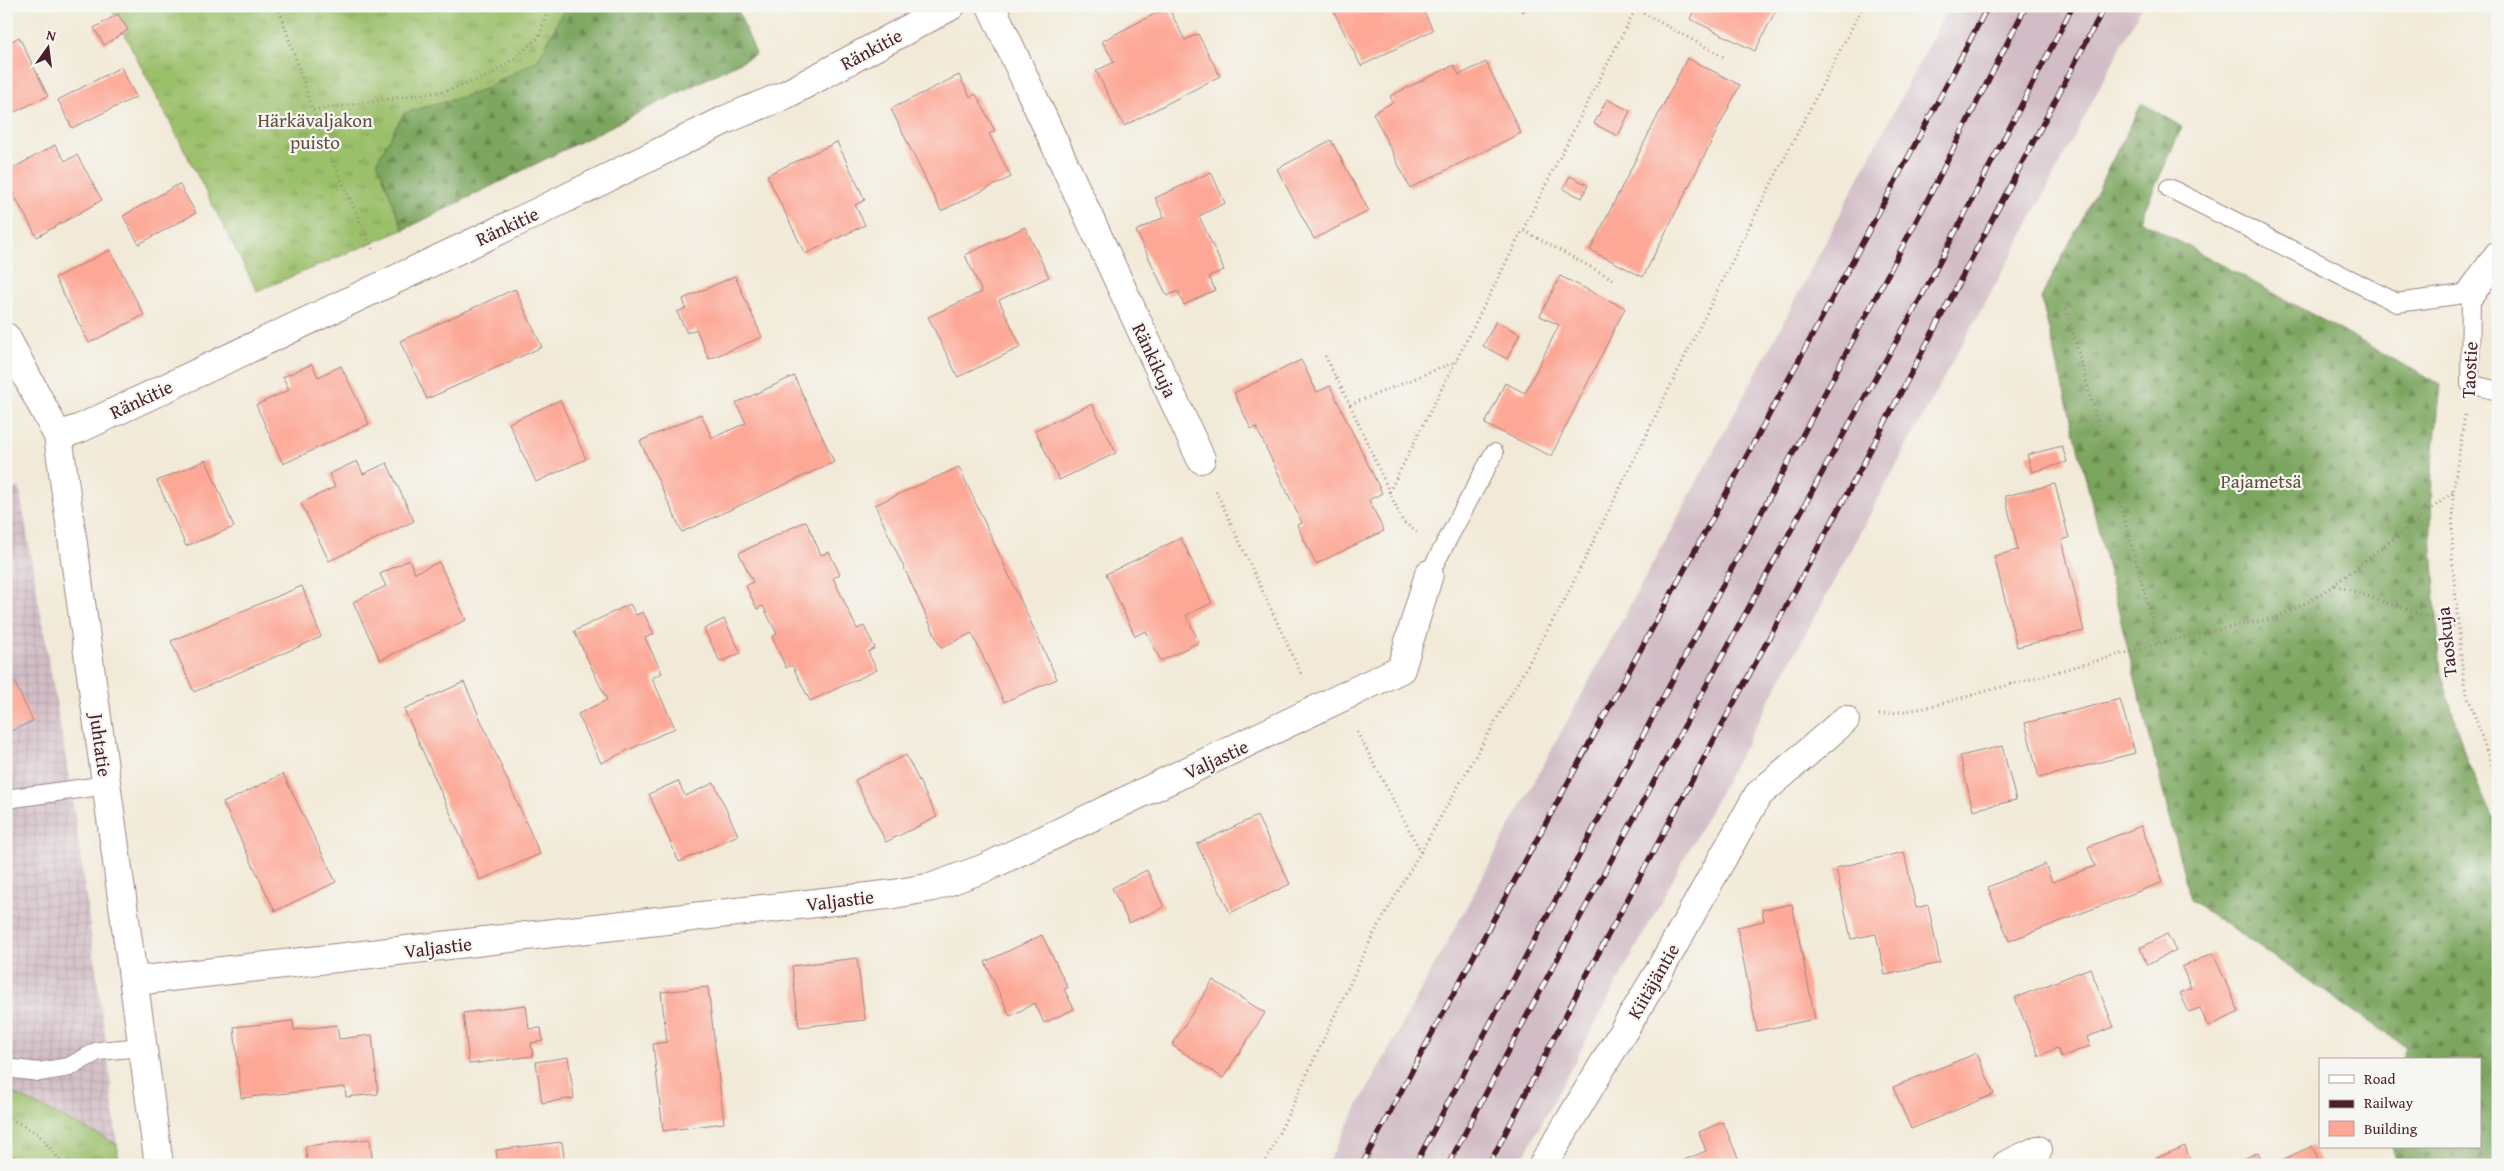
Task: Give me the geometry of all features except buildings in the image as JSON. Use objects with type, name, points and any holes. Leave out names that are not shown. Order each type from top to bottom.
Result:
[{"type":"street","name":"Ränkitie","points":[[58,436],[81,428],[529,216],[727,119],[785,95],[951,6]]},
{"type":"street","name":"Ränkikuja","points":[[991,6],[1201,459]]},
{"type":"street","points":[[2471,293],[2498,255]]},
{"type":"street","name":"Juhtatie","points":[[6,337],[58,436],[159,1165]]},
{"type":"street","name":"Valjastie","points":[[135,981],[894,894],[933,887],[985,868],[1329,706],[1401,669],[1429,574]]},
{"type":"street","name":"Kiitäjäntie","points":[[1543,1165],[1657,975],[1758,795],[1845,720]]},
{"type":"street","points":[[2006,1165],[2038,1150]]},
{"type":"lane","points":[[2170,188],[2397,303],[2471,293]]},
{"type":"lane","name":"Taostie","points":[[2470,384],[2471,293]]},
{"type":"lane","points":[[2470,384],[2498,391]]},
{"type":"lane","points":[[1429,574],[1494,453]]},
{"type":"lane","points":[[6,799],[107,785]]},
{"type":"lane","points":[[6,1068],[39,1072],[69,1067],[98,1051],[143,1046]]},
{"type":"path","points":[[278,6],[322,135],[375,256]]},
{"type":"path","points":[[313,110],[446,91],[489,76],[514,59],[539,37],[549,6]]},
{"type":"path","points":[[1630,6],[1637,8],[1724,57]]},
{"type":"path","points":[[1264,1165],[1372,937],[1422,854],[1563,603],[1751,223],[1863,6]]},
{"type":"path","points":[[1389,492],[1458,361],[1637,8]]},
{"type":"path","points":[[1524,231],[1614,279]]},
{"type":"path","points":[[2065,304],[2159,645]]},
{"type":"path","points":[[1325,356],[1350,405],[1403,522],[1442,549]]},
{"type":"path","points":[[1350,405],[1458,361]]},
{"type":"path","name":"Taostie","points":[[2452,492],[2470,384]]},
{"type":"path","points":[[1201,459],[1306,684],[1356,730],[1422,854]]},
{"type":"path","points":[[1845,720],[1925,708],[2176,639],[2278,617],[2308,602],[2334,585],[2452,492]]},
{"type":"path","name":"Taoskuja","points":[[2452,492],[2452,558],[2464,685],[2498,784]]},
{"type":"path","points":[[2334,585],[2458,627]]},
{"type":"path","points":[[6,1116],[38,1134],[64,1165]]},
{"type":"shaded area","points":[[1949,6],[2142,6],[2024,233],[1945,375],[1519,1165],[1326,1165],[1773,342]]},
{"type":"shaded area","points":[[19,487],[71,789],[107,1050],[117,1144],[6,1090],[6,493]]},
{"type":"green space","name":"Härkävaljakon puisto","points":[[110,6],[734,6],[756,54],[403,230],[257,291]]},
{"type":"green space","points":[[566,6],[736,6],[756,54],[403,230],[377,161],[404,113],[476,93],[538,60]]},
{"type":"green space","name":"Pajametsä","points":[[2142,103],[2182,127],[2140,220],[2441,385],[2432,469],[2431,532],[2441,673],[2467,761],[2498,830],[2498,1165],[2397,1165],[2392,1148],[2482,1148],[2482,1058],[2402,1058],[2406,1047],[2190,900],[2041,298]]},
{"type":"green space","points":[[6,1090],[117,1144],[119,1165],[6,1165]]},
{"type":"railway","points":[[1362,1165],[1439,1019],[1833,296],[1988,6]]},
{"type":"railway","points":[[1415,1165],[1931,193],[2026,6]]},
{"type":"railway","points":[[1448,1165],[1548,976],[1833,453],[1922,296],[2073,6]]},
{"type":"railway","points":[[1489,1165],[1578,991],[1861,468],[2105,6]]}]
